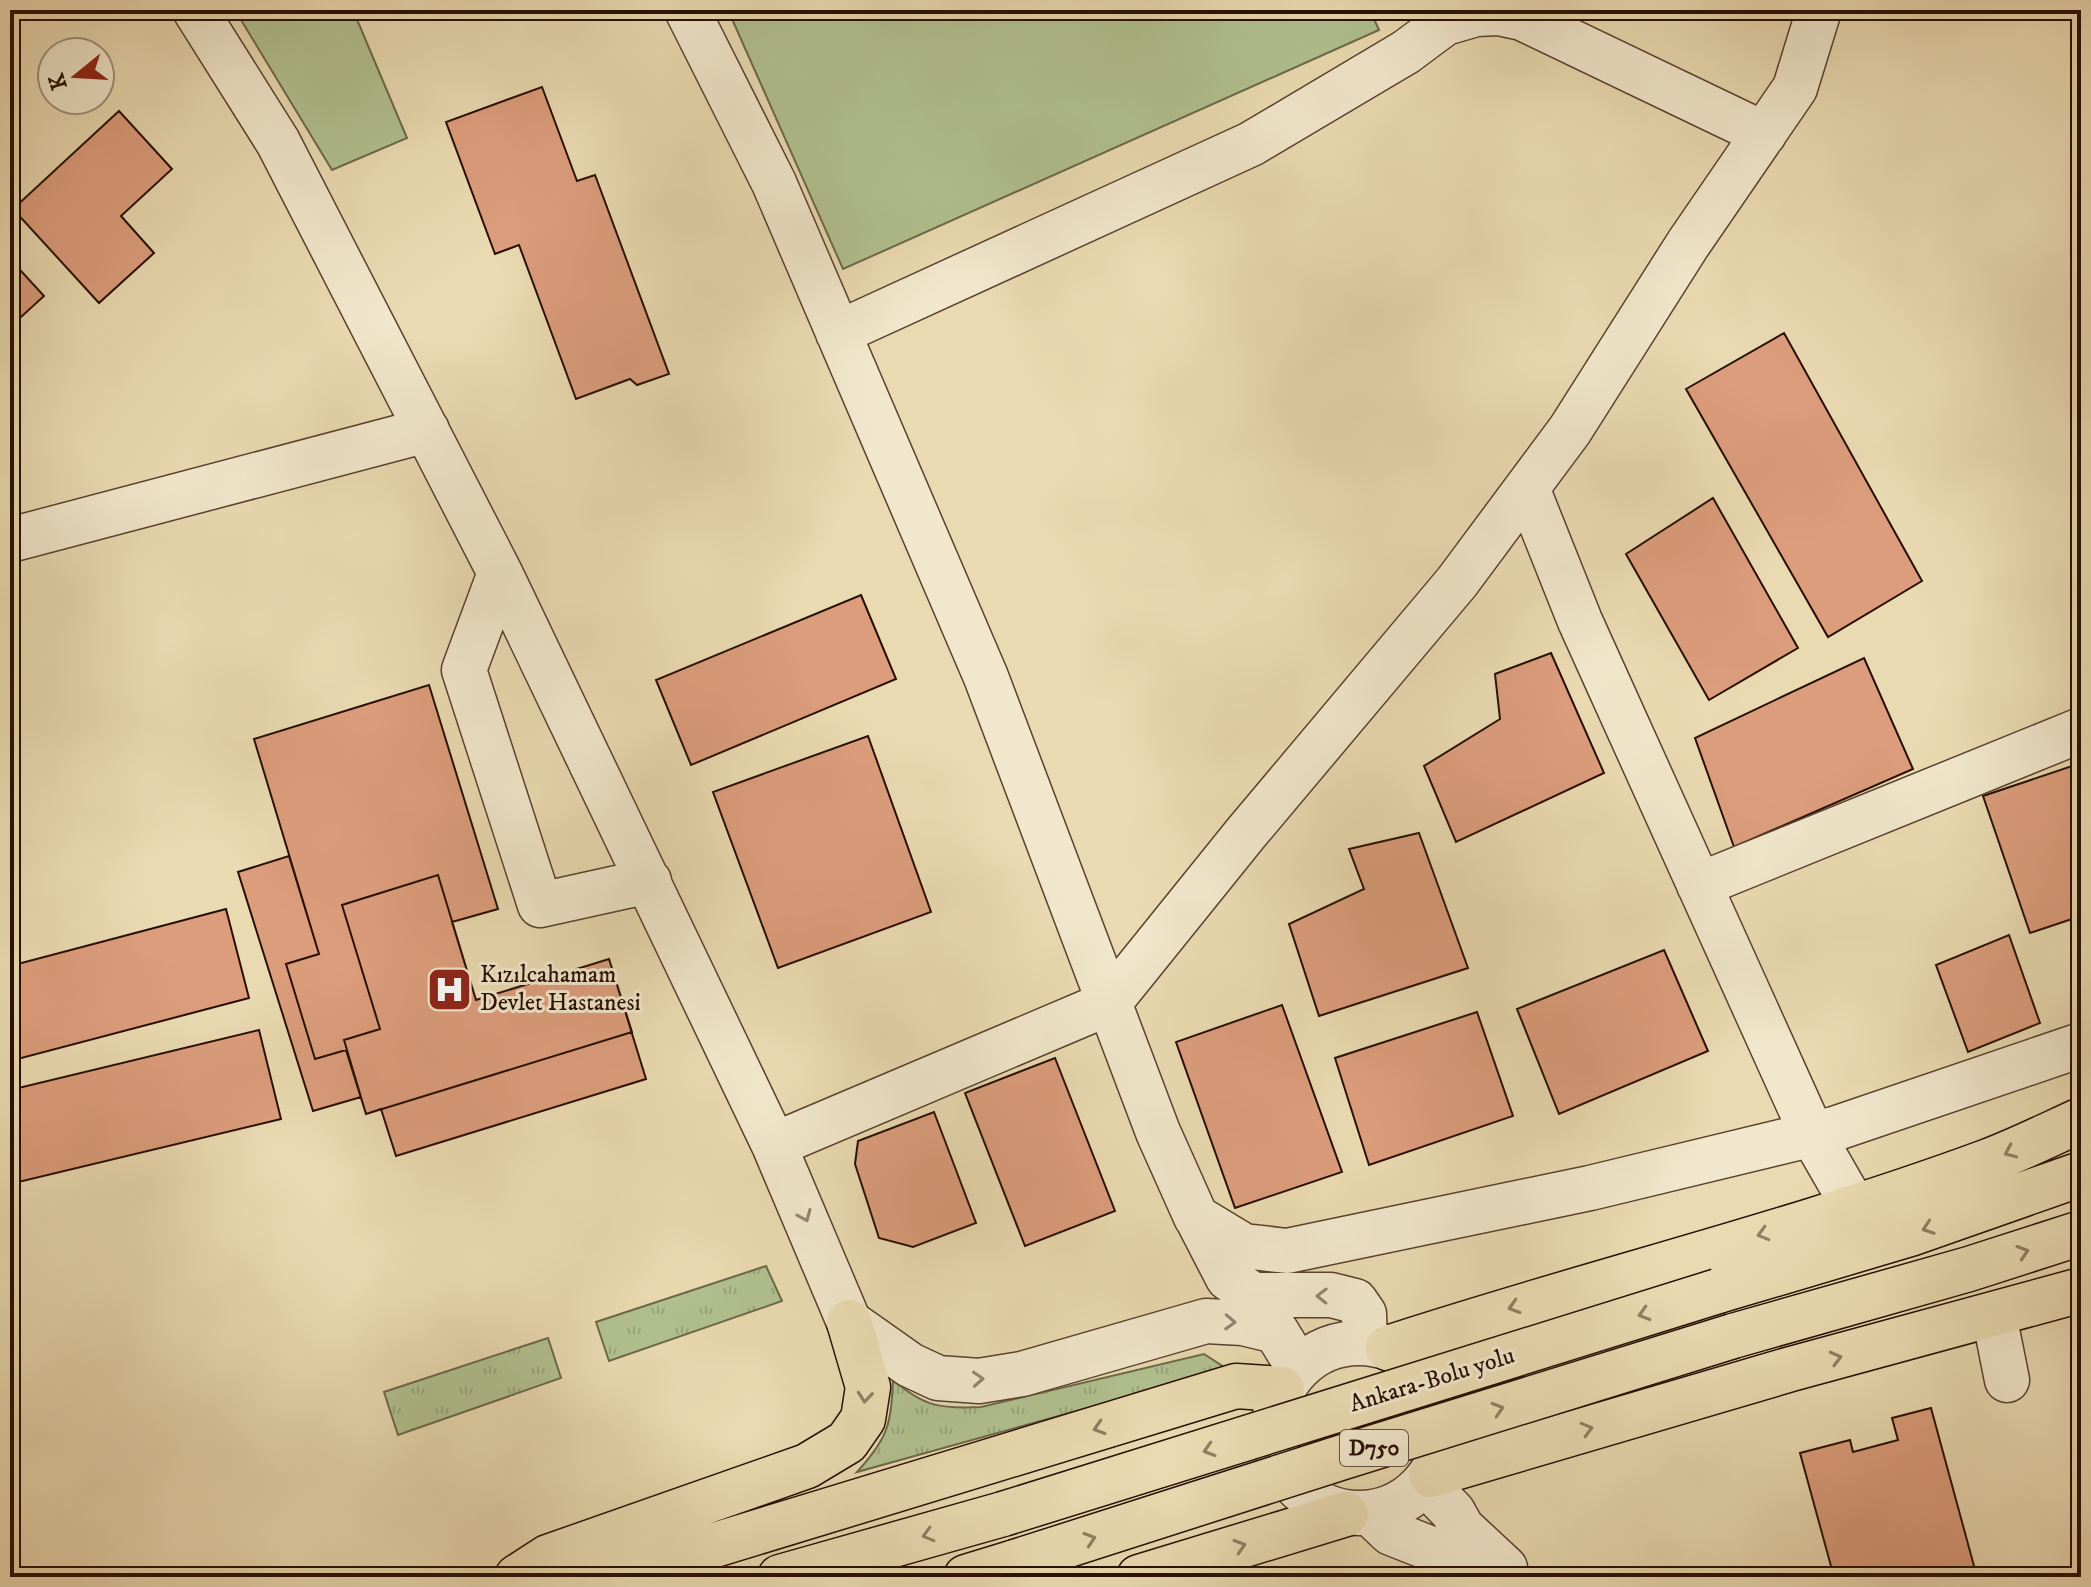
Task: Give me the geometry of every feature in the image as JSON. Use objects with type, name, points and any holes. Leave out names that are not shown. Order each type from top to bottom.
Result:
[{"type":"highway","points":[[1376,1345],[1854,1207],[1989,1161],[2081,1120]]},
{"type":"highway","name":"Ankara-Bolu yolu","points":[[780,1577],[1003,1514],[1910,1234],[2081,1174]]},
{"type":"highway","name":"Ankara-Bolu yolu","points":[[966,1577],[1733,1336],[1969,1269],[2081,1233]]},
{"type":"highway","points":[[1428,1479],[1791,1369],[2081,1290]]},
{"type":"highway","points":[[517,1577],[548,1557],[807,1466],[847,1442],[863,1419],[868,1387],[849,1322]]},
{"type":"highway","points":[[610,1577],[1236,1386],[1290,1378]]},
{"type":"highway","points":[[1139,1577],[1358,1514]]},
{"type":"street","points":[[195,10],[278,142],[500,573],[774,1145],[849,1322],[910,1365],[938,1378],[979,1381],[1022,1374],[1206,1321],[1243,1323],[1276,1331],[1290,1378]]},
{"type":"street","points":[[687,10],[774,183],[986,677],[1158,1132],[1196,1217],[1228,1278],[1253,1295],[1331,1295],[1355,1301],[1364,1314],[1376,1345]]},
{"type":"street","points":[[774,1145],[1109,1003],[1246,833],[1457,582],[1570,430],[1688,244],[1795,88],[1819,10]]},
{"type":"street","points":[[838,333],[1251,144],[1406,52],[1445,23],[1460,17],[1499,13],[1522,18],[1764,134]]},
{"type":"street","points":[[10,540],[427,430]]},
{"type":"street","points":[[1527,488],[1580,621],[1812,1134],[1854,1207]]},
{"type":"street","points":[[500,573],[464,670],[540,905],[649,881]]},
{"type":"street","points":[[1699,885],[2081,730]]},
{"type":"street","points":[[1196,1217],[1244,1246],[1287,1251],[1590,1188],[1812,1134],[2081,1045]]},
{"type":"street","points":[[1994,1315],[2007,1380]]},
{"type":"street","points":[[1358,1514],[1394,1507],[1428,1479],[1441,1451],[1445,1426],[1440,1401],[1428,1378],[1410,1360],[1376,1345],[1340,1345],[1318,1353],[1290,1378],[1274,1415],[1274,1442],[1283,1468],[1299,1490],[1320,1505],[1358,1514],[1391,1533],[1503,1577]]},
{"type":"street","points":[[1428,1479],[1472,1537],[1500,1564],[1521,1577]]},
{"type":"street","points":[[567,1577],[585,1561],[787,1495],[846,1505]]},
{"type":"green space","points":[[235,10],[353,10],[407,138],[332,170]]},
{"type":"green space","points":[[728,10],[1370,10],[1379,30],[843,269]]},
{"type":"green space","points":[[766,1266],[782,1301],[609,1361],[596,1322]]},
{"type":"green space","points":[[548,1338],[561,1378],[398,1435],[384,1392]]},
{"type":"green space","points":[[1204,1354],[1227,1369],[857,1472],[886,1430],[893,1380],[924,1401],[944,1406],[981,1407]]},
{"type":"building","points":[[542,87],[577,181],[595,175],[669,374],[637,385],[630,379],[576,399],[519,245],[495,254],[446,122]]},
{"type":"building","points":[[119,111],[172,169],[121,216],[154,253],[99,303],[13,209]]},
{"type":"building","points":[[10,259],[44,296],[10,327]]},
{"type":"building","points":[[1784,333],[1922,581],[1828,637],[1686,389]]},
{"type":"building","points":[[1713,498],[1798,648],[1709,700],[1626,554]]},
{"type":"building","points":[[861,595],[896,679],[691,765],[656,680]]},
{"type":"building","points":[[1551,653],[1604,773],[1456,842],[1424,766],[1500,719],[1495,674]]},
{"type":"building","points":[[1864,658],[1913,769],[1734,847],[1695,738]]},
{"type":"building","points":[[429,685],[498,909],[452,922],[476,1000],[609,959],[646,1079],[396,1156],[381,1109],[366,1114],[346,1050],[315,1059],[286,964],[319,954],[254,739]]},
{"type":"building","points":[[868,736],[931,912],[778,968],[713,792]]},
{"type":"building","points":[[2081,763],[2081,916],[2030,933],[1983,796]]},
{"type":"building","points":[[1419,833],[1468,968],[1319,1016],[1289,924],[1364,889],[1349,849]]},
{"type":"building","points":[[289,856],[319,954],[286,964],[315,1059],[346,1050],[361,1097],[313,1111],[238,872]]},
{"type":"building","points":[[438,875],[476,1000],[609,959],[632,1032],[366,1114],[344,1040],[380,1029],[342,905]]},
{"type":"building","points":[[226,909],[249,998],[10,1061],[10,966]]},
{"type":"building","points":[[2009,935],[2040,1023],[1968,1052],[1936,965]]},
{"type":"building","points":[[1664,950],[1708,1051],[1559,1114],[1517,1009]]},
{"type":"building","points":[[1282,1005],[1342,1172],[1235,1208],[1176,1042]]},
{"type":"building","points":[[1477,1012],[1513,1116],[1369,1165],[1335,1058]]},
{"type":"building","points":[[259,1030],[281,1119],[10,1184],[10,1090]]},
{"type":"building","points":[[1055,1058],[1115,1211],[1025,1246],[965,1093]]},
{"type":"building","points":[[934,1112],[976,1223],[913,1247],[879,1238],[855,1164],[858,1141]]},
{"type":"building","points":[[1931,1408],[1977,1577],[1834,1577],[1800,1453],[1850,1440],[1853,1452],[1898,1440],[1892,1418]]},
{"type":"place","name":"Kızılcahamam Devlet Hastanesi","points":[[449,989]]}]
